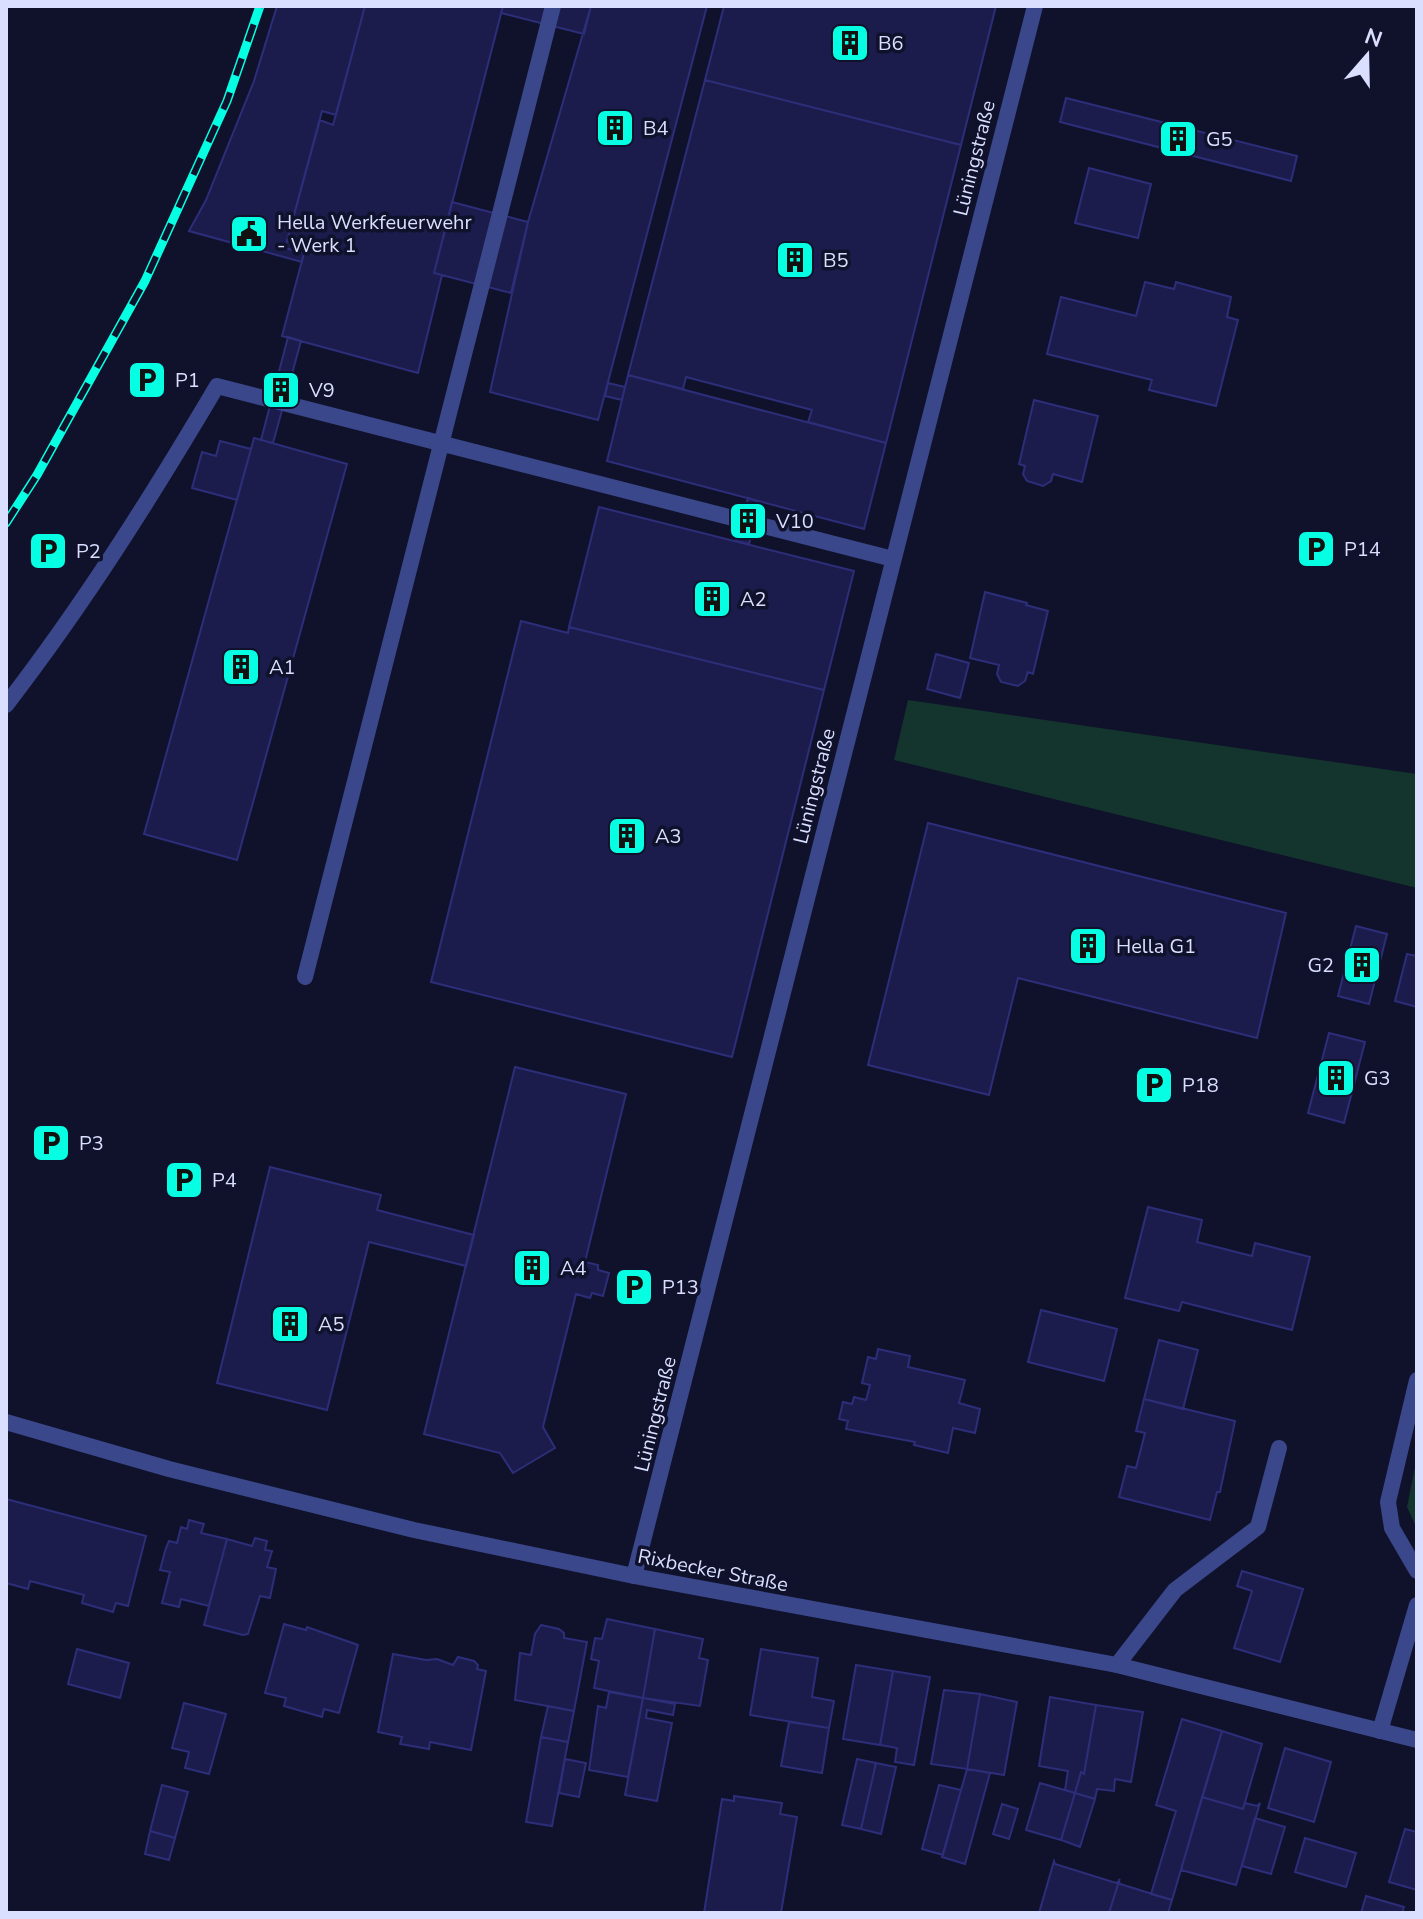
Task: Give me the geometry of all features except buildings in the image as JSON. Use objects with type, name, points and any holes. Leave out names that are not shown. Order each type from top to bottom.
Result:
[{"type":"street","points":[[305,977],[553,6]]},
{"type":"street","name":"Lüningstraße","points":[[634,1576],[1035,6]]},
{"type":"street","points":[[6,705],[74,614],[161,482],[217,386],[893,559]]},
{"type":"street","points":[[1417,1380],[1388,1502],[1392,1528],[1417,1571]]},
{"type":"street","name":"Rixbecker Straße","points":[[6,1422],[169,1469],[414,1530],[634,1576],[1117,1665],[1417,1740]]},
{"type":"street","points":[[1117,1665],[1175,1590],[1258,1527],[1279,1448]]},
{"type":"street","points":[[1380,1731],[1417,1605]]},
{"type":"green space","points":[[908,700],[1417,774],[1417,888],[894,760]]},
{"type":"green space","points":[[1417,1457],[1417,1529],[1407,1507]]},
{"type":"railway","points":[[6,523],[37,475],[145,281],[227,101],[260,6]]},
{"type":"place","name":"B6","points":[[850,43]]},
{"type":"place","name":"B4","points":[[615,128]]},
{"type":"place","name":"G5","points":[[1178,139]]},
{"type":"place","name":"Hella Werkfeuerwehr - Werk 1","points":[[249,234]]},
{"type":"place","name":"B5","points":[[795,260]]},
{"type":"place","name":"P1","points":[[147,380]]},
{"type":"place","name":"V9","points":[[281,390]]},
{"type":"place","name":"V10","points":[[748,521]]},
{"type":"place","name":"P14","points":[[1316,549]]},
{"type":"place","name":"P2","points":[[48,551]]},
{"type":"place","name":"A2","points":[[712,599]]},
{"type":"place","name":"A1","points":[[241,667]]},
{"type":"place","name":"A3","points":[[627,836]]},
{"type":"place","name":"Hella G1","points":[[1088,946]]},
{"type":"place","name":"G2","points":[[1362,965]]},
{"type":"place","name":"G3","points":[[1336,1078]]},
{"type":"place","name":"P18","points":[[1154,1085]]},
{"type":"place","name":"P3","points":[[51,1143]]},
{"type":"place","name":"P4","points":[[184,1180]]},
{"type":"place","name":"A4","points":[[532,1268]]},
{"type":"place","name":"P13","points":[[634,1287]]},
{"type":"place","name":"A5","points":[[290,1324]]}]
